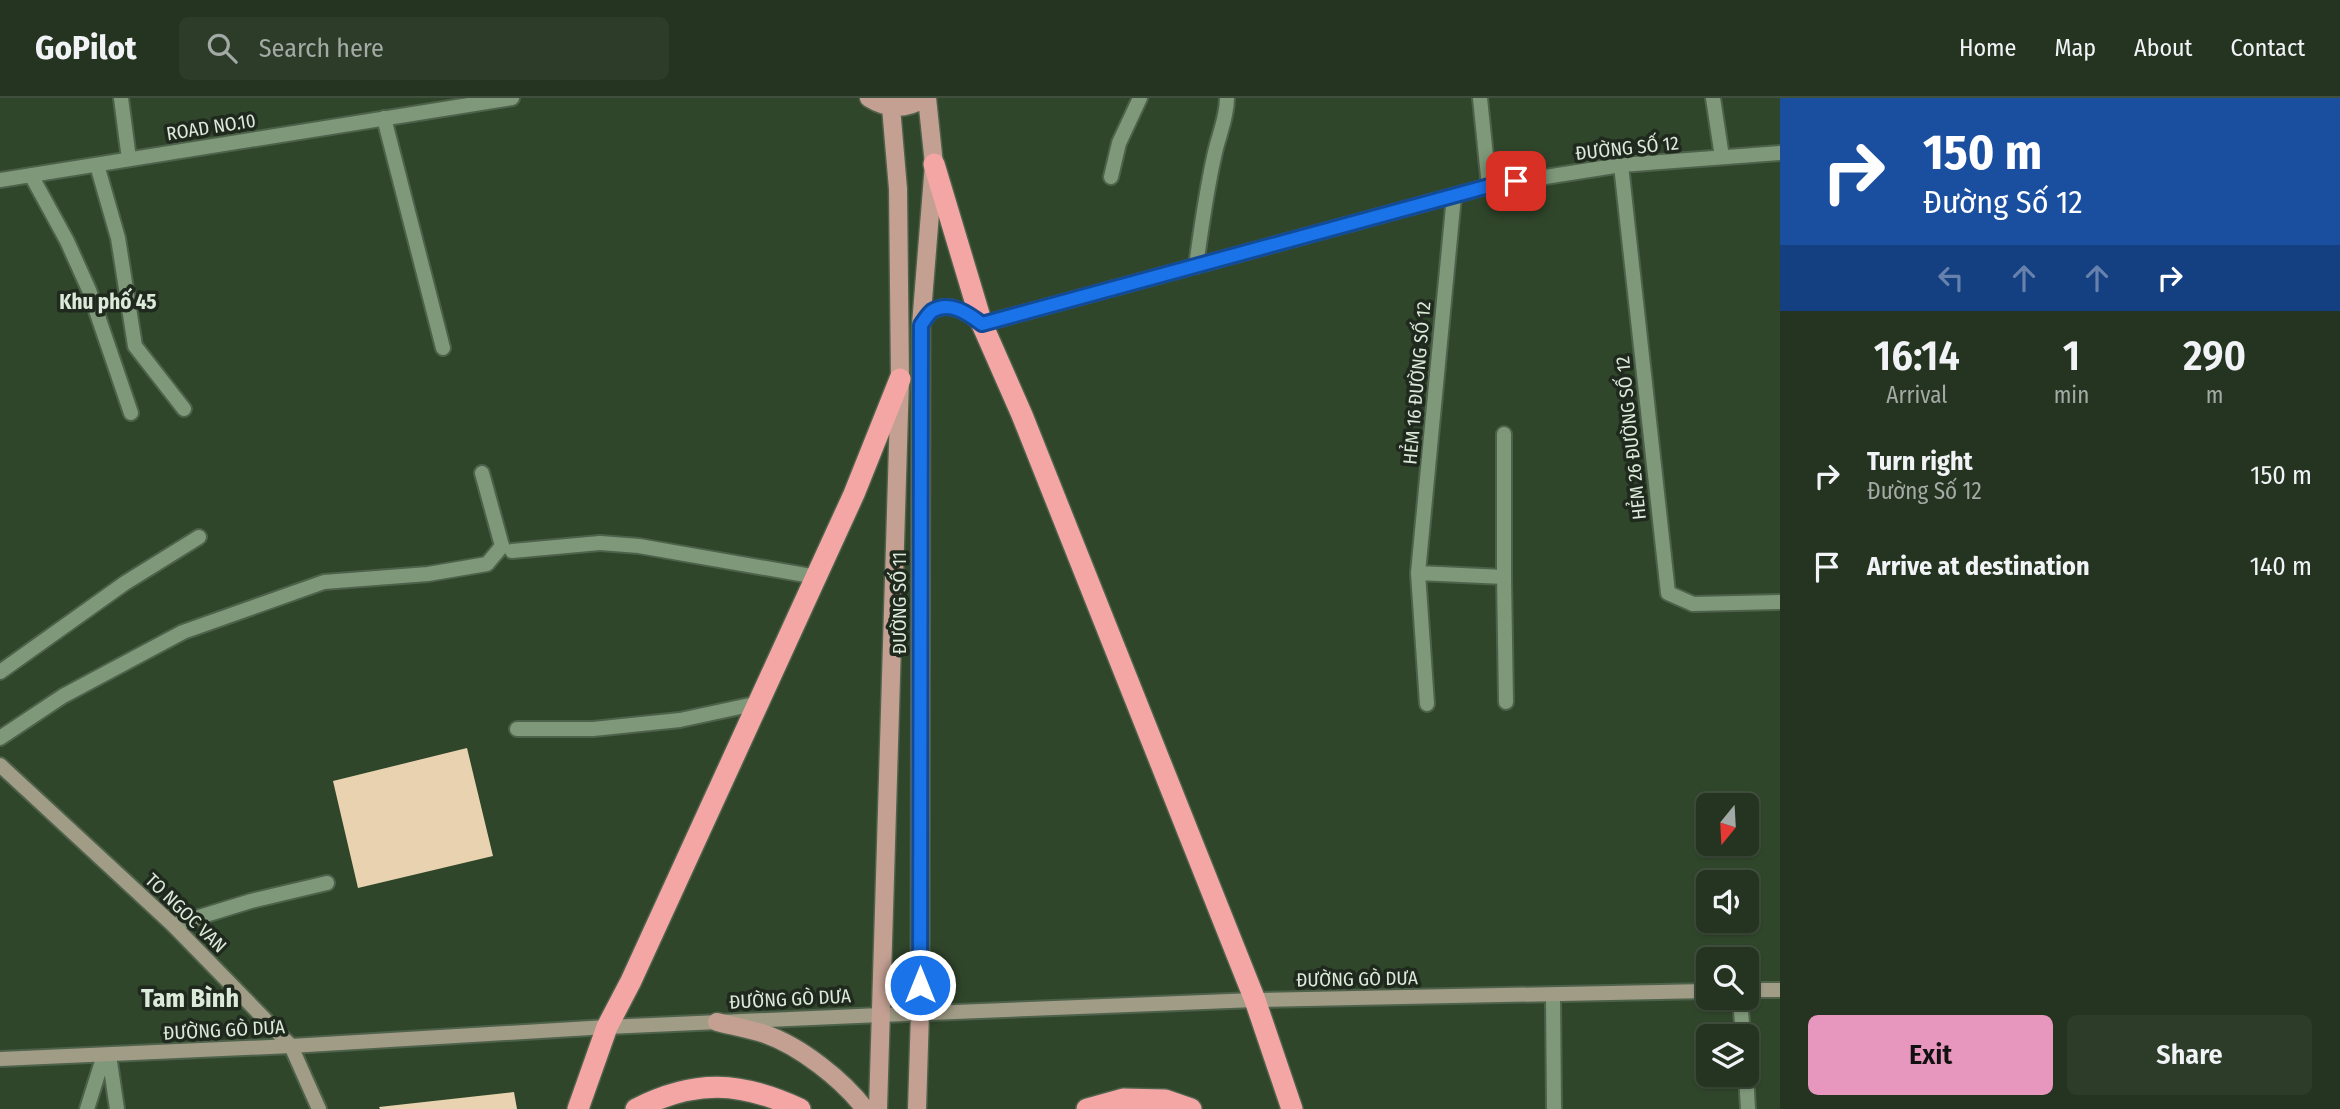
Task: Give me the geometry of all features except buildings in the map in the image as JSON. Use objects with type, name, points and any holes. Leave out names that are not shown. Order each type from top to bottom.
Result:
[{"type":"highway","points":[[934,164],[982,324],[1022,415],[1255,1000],[1292,1109]]},
{"type":"highway","points":[[578,1109],[607,1027],[631,981],[817,577],[900,379]]},
{"type":"highway","points":[[636,1109],[660,1097],[695,1087],[730,1086],[766,1095],[800,1109]]},
{"type":"highway","points":[[1087,1109],[1123,1099],[1165,1100],[1191,1109]]},
{"type":"main road","points":[[869,98],[891,107],[910,106],[926,98]]},
{"type":"main road","name":"ĐƯỜNG SỐ 11","points":[[917,1109],[920,1013],[921,325],[934,164],[926,98]]},
{"type":"main road","name":"ĐƯỜNG SỐ 11","points":[[878,1109],[900,379],[898,189],[891,107]]},
{"type":"main road","points":[[717,1022],[767,1035],[806,1057],[844,1086],[866,1109]]},
{"type":"street","points":[[121,98],[129,159]]},
{"type":"street","name":"ROAD NO.10","points":[[0,180],[384,118],[459,102],[512,98]]},
{"type":"street","points":[[1111,177],[1119,143],[1140,98]]},
{"type":"street","points":[[1196,266],[1205,200],[1219,132],[1227,116],[1227,98]]},
{"type":"street","points":[[1480,98],[1489,186]]},
{"type":"street","points":[[1713,98],[1722,157]]},
{"type":"street","points":[[384,118],[443,348]]},
{"type":"street","name":"ĐƯỜNG SỐ 12","points":[[982,324],[1489,186],[1621,165],[1780,153]]},
{"type":"street","points":[[97,164],[118,237],[135,346],[184,409]]},
{"type":"street","name":"HẺM 26 ĐƯỜNG SỐ 12","points":[[1621,165],[1668,593],[1693,604],[1780,602]]},
{"type":"street","points":[[31,175],[67,241],[89,290],[131,413]]},
{"type":"street","name":"HẺM 16 ĐƯỜNG SỐ 12","points":[[1427,704],[1419,573],[1454,196]]},
{"type":"street","points":[[921,325],[932,312],[945,307],[964,311],[982,324]]},
{"type":"street","points":[[1504,434],[1506,702]]},
{"type":"street","points":[[482,473],[507,549]]},
{"type":"street","points":[[0,672],[125,583],[199,537]]},
{"type":"street","points":[[0,738],[63,696],[183,632],[324,582],[428,574],[487,564],[507,549],[600,543],[639,546],[817,577]]},
{"type":"street","points":[[1419,573],[1504,577]]},
{"type":"street","points":[[517,729],[605,728],[680,720],[759,703]]},
{"type":"street","name":"TO NGOC VAN","points":[[0,765],[173,925],[291,1046],[319,1109]]},
{"type":"street","points":[[173,925],[251,901],[327,883]]},
{"type":"street","points":[[1759,990],[1780,990]]},
{"type":"street","name":"ĐƯỜNG GÒ DƯA","points":[[0,1059],[880,1014],[1255,1000],[1696,992]]},
{"type":"street","points":[[1553,996],[1554,1109]]},
{"type":"street","points":[[87,1109],[107,1055]]},
{"type":"street","points":[[107,1055],[117,1109]]},
{"type":"street","points":[[1746,1087],[1748,1109]]},
{"type":"district","name":"Khu phố 45","points":[[108,302]]},
{"type":"district","name":"Tam Bình","points":[[190,998]]},
{"type":"route","points":[[920,985],[921,325],[932,312],[945,307],[964,311],[982,324],[1489,186],[1516,181]]}]
